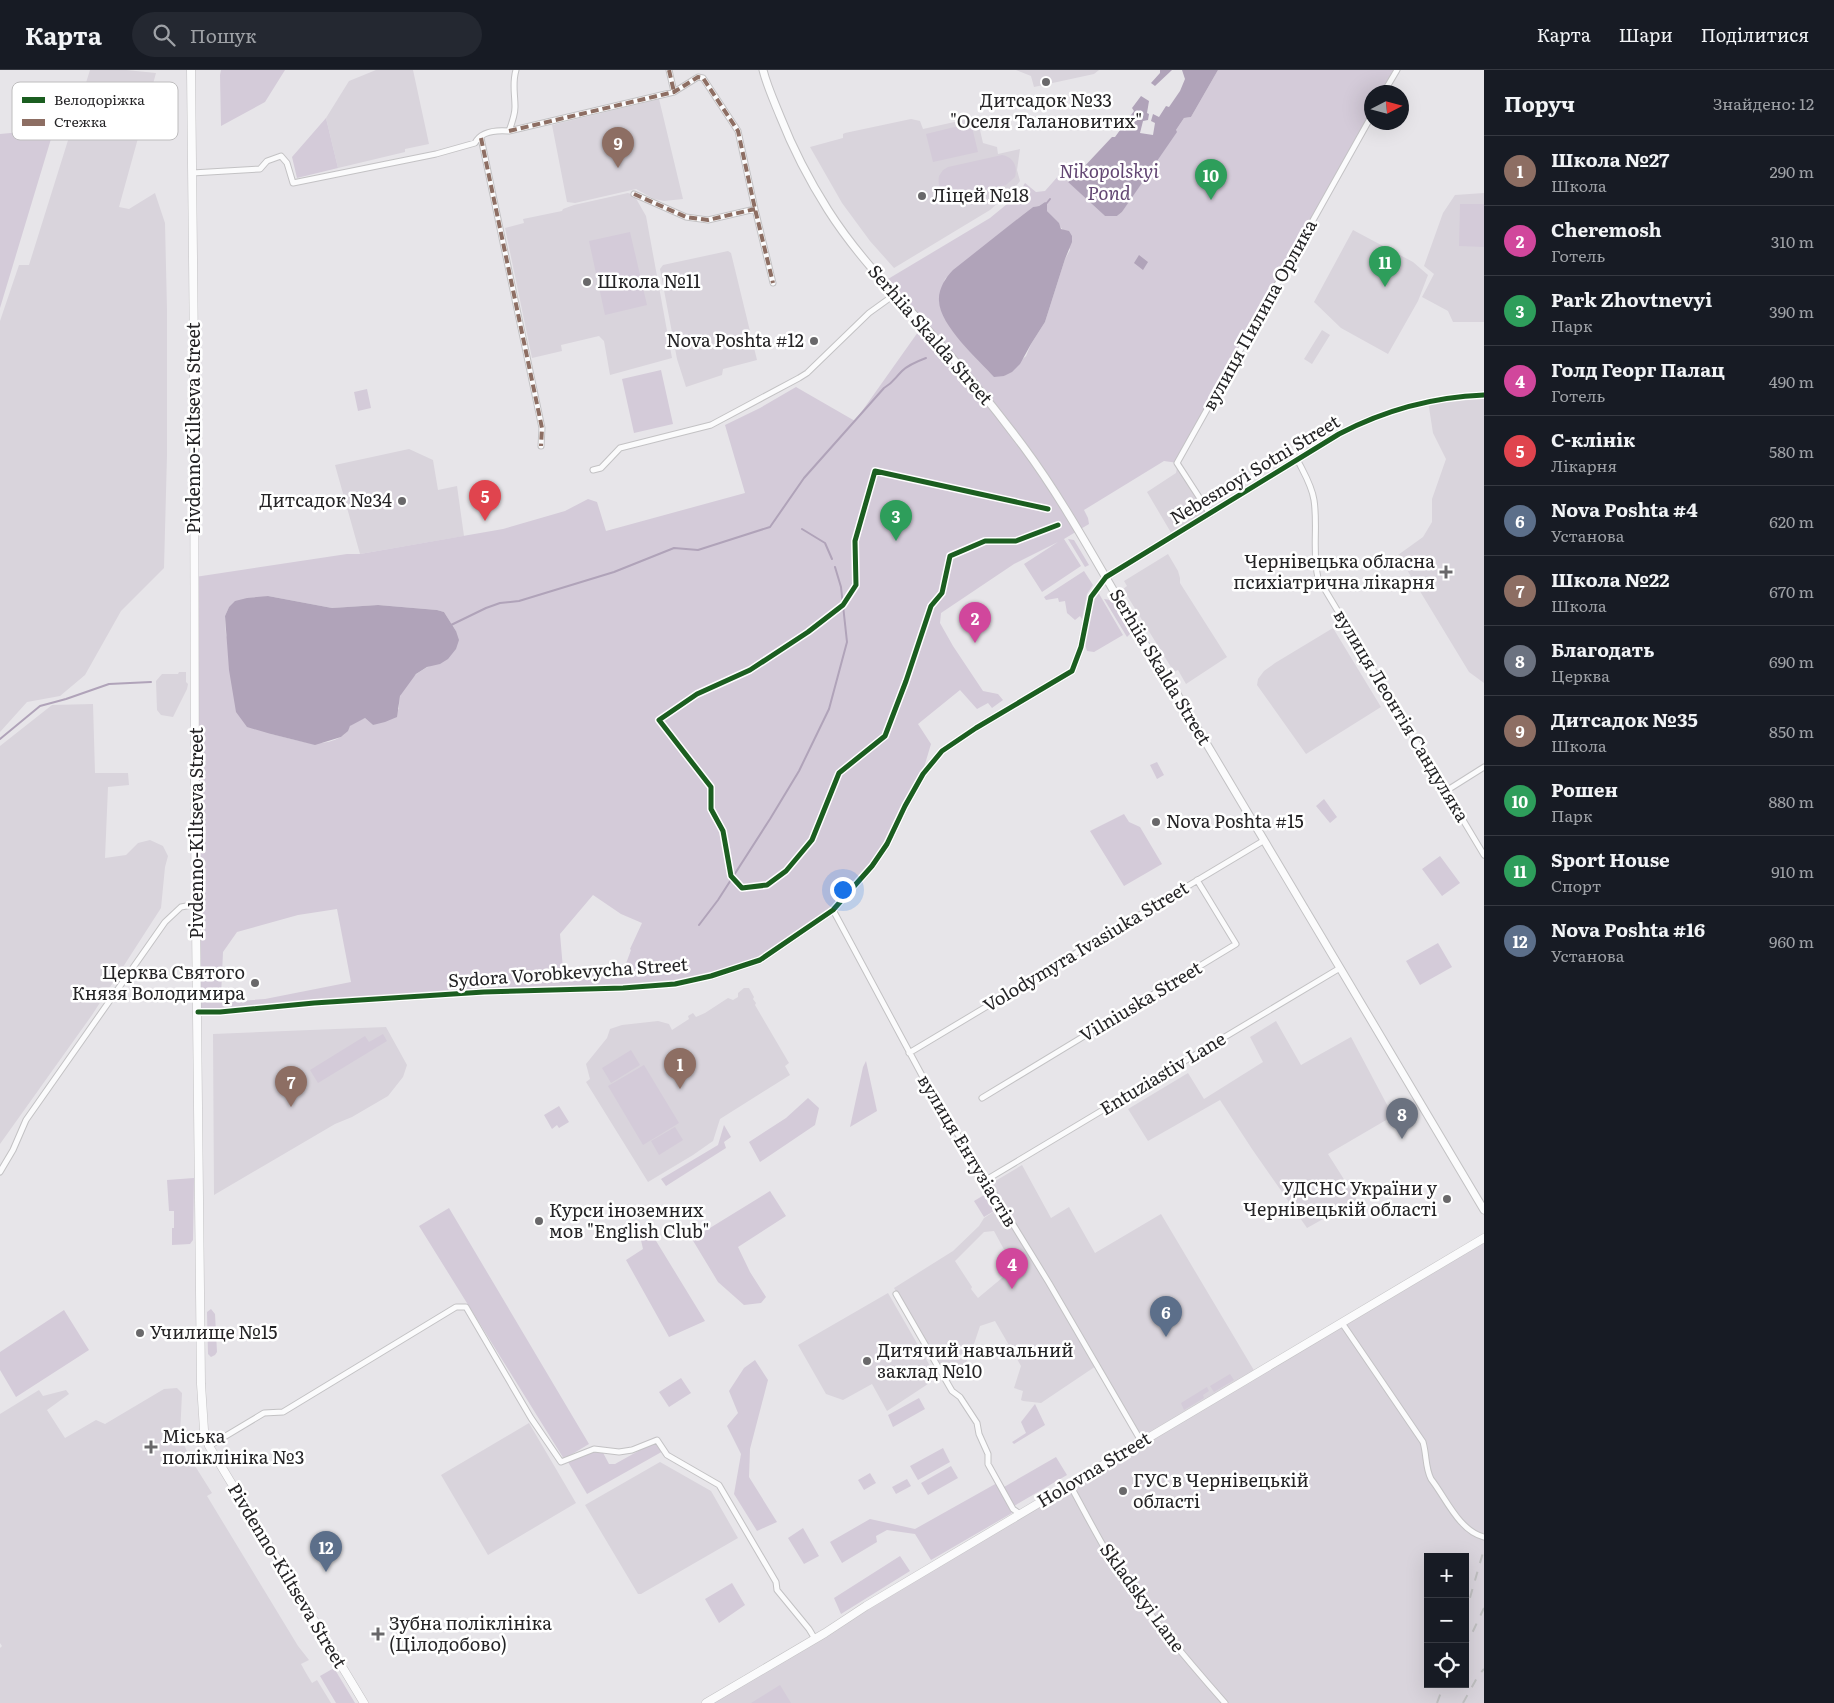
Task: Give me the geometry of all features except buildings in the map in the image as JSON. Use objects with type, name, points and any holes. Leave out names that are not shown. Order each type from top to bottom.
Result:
[{"type":"main road","name":"Pivdenno-Kiltseva Street","points":[[191,70],[201,1384],[204,1430],[210,1446],[364,1703]]},
{"type":"main road","name":"Serhiia Skalda Street","points":[[763,70],[793,148],[804,171],[831,215],[894,295],[961,368],[1025,448],[1106,577],[1484,1210]]},
{"type":"main road","name":"Holovna Street","points":[[706,1703],[1484,1238]]},
{"type":"street","points":[[509,131],[514,118],[513,87],[516,70]]},
{"type":"street","points":[[670,70],[674,92]]},
{"type":"street","points":[[1388,85],[1397,70]]},
{"type":"street","points":[[192,173],[260,169],[267,161],[281,156],[288,163],[293,183],[436,154],[475,143],[477,138],[481,138],[494,130],[509,131],[674,92],[698,77],[703,78],[738,130],[754,209],[773,283]]},
{"type":"street","name":"вулиця Пилипа Орлика","points":[[1210,514],[1178,463],[1364,129]]},
{"type":"street","points":[[481,138],[542,428],[541,446]]},
{"type":"street","points":[[634,194],[686,216],[708,220],[754,209]]},
{"type":"street","points":[[593,470],[601,468],[620,448],[711,425],[791,382],[807,372],[869,313],[894,295]]},
{"type":"street","name":"Nebesnoyi Sotni Street","points":[[1106,577],[1354,426],[1401,407],[1447,398],[1484,395]]},
{"type":"street","name":"вулиця Леонтія Сандуляка","points":[[1298,461],[1312,490],[1314,500],[1315,560],[1318,578],[1484,855]]},
{"type":"street","name":"Sydora Vorobkevycha Street","points":[[198,1012],[220,1012],[314,1003],[484,992],[676,984],[711,976],[760,960],[833,910],[872,866],[924,774],[942,751],[976,728],[1072,671],[1081,647],[1091,597],[1106,577]]},
{"type":"street","points":[[1446,791],[1484,767]]},
{"type":"street","name":"Volodymyra Ivasiuka Street","points":[[909,1053],[1263,840]]},
{"type":"street","name":"Vilniuska Street","points":[[982,1098],[1236,944],[1197,880]]},
{"type":"street","points":[[0,1172],[13,1150],[26,1120],[165,922],[181,907],[197,904]]},
{"type":"street","name":"вулиця Ентузіастів","points":[[833,910],[909,1053],[1141,1442]]},
{"type":"street","name":"Entuziastiv Lane","points":[[986,1180],[1340,968]]},
{"type":"street","points":[[896,1294],[952,1390],[960,1396],[977,1423],[979,1434],[988,1454],[988,1464],[1013,1509],[1020,1514]]},
{"type":"street","points":[[210,1446],[264,1413],[283,1412],[456,1307],[466,1307],[531,1418],[561,1462],[594,1448],[619,1452],[632,1450],[656,1440],[667,1456],[719,1485],[776,1582],[777,1590],[815,1638]]},
{"type":"street","points":[[1342,1323],[1423,1442],[1428,1457],[1427,1472],[1431,1479],[1467,1529],[1484,1537]]},
{"type":"street","name":"Skladskyi Lane","points":[[1070,1485],[1118,1571],[1182,1655],[1225,1703]]},
{"type":"shaded area","points":[[90,70],[126,70],[156,73],[154,82],[86,82]]},
{"type":"shaded area","points":[[221,70],[285,70],[265,102],[221,126]]},
{"type":"shaded area","points":[[376,70],[413,70],[429,144],[405,149],[405,152],[338,168],[326,118],[349,81]]},
{"type":"shaded area","name":"Дитсадок №33 \"Оселя Талановитих\"","points":[[1016,70],[1099,70],[1094,74],[1034,87],[1031,76]]},
{"type":"shaded area","points":[[1218,70],[1398,70],[1389,85],[1364,85],[1364,130],[1178,463],[1164,461],[1084,510],[1089,524],[1064,539],[1081,566],[1042,592],[1024,564],[1058,542],[1014,564],[941,613],[940,623],[983,691],[998,694],[1003,700],[992,708],[988,703],[977,709],[960,690],[918,724],[931,744],[922,774],[886,843],[872,865],[833,910],[760,960],[676,984],[484,992],[198,1012],[195,577],[347,554],[360,554],[503,529],[565,511],[588,499],[597,502],[606,531],[745,493],[725,425],[760,408],[796,387],[855,421],[923,325],[883,282],[990,218],[1018,195],[1025,183],[1036,192],[1045,191],[1060,174],[1105,216],[1117,216],[1122,212],[1184,118],[1191,117]],"holes":[[[1045,202],[1047,211],[1063,230],[1070,250],[1065,259],[1045,322],[1026,356],[1004,376],[994,376],[953,331],[944,317],[939,300],[945,279],[1020,217],[1033,207]],[[268,596],[332,608],[378,605],[437,610],[444,612],[456,631],[435,664],[419,672],[405,686],[400,698],[399,709],[373,725],[365,718],[358,721],[351,725],[343,736],[332,741],[324,743],[306,742],[271,734],[226,635],[225,616],[229,607]],[[593,895],[621,914],[642,923],[630,949],[624,969],[620,972],[563,969],[560,934]],[[337,909],[351,982],[265,999],[227,1002],[221,996],[223,952],[237,932],[298,915]]]},
{"type":"shaded area","points":[[659,99],[683,199],[664,201],[654,199],[636,189],[575,203],[567,202],[552,125]]},
{"type":"shaded area","name":"Ліцей №18","points":[[977,117],[983,143],[997,147],[998,154],[1020,149],[1017,170],[1020,181],[1014,189],[990,210],[894,268],[870,241],[842,203],[810,147],[843,138],[845,133],[911,119],[920,121],[923,129]]},
{"type":"shaded area","points":[[326,118],[338,168],[297,178],[292,157]]},
{"type":"shaded area","points":[[971,123],[978,152],[933,162],[926,134]]},
{"type":"shaded area","points":[[12,133],[12,140],[51,140],[0,308],[0,134]]},
{"type":"shaded area","points":[[68,140],[138,140],[119,207],[129,209],[155,193],[165,223],[167,455],[164,568],[121,611],[85,675],[60,696],[27,702],[0,732],[0,321],[19,265],[29,265]]},
{"type":"shaded area","points":[[1002,155],[1012,160],[1016,169],[1015,177],[1006,185],[953,197],[941,190],[939,176],[948,167]]},
{"type":"shaded area","name":"Школа №11","points":[[628,193],[634,195],[646,216],[672,358],[610,375],[604,341],[599,336],[561,345],[562,351],[532,358],[505,228],[524,223],[523,219],[562,211],[574,205]]},
{"type":"shaded area","points":[[1484,193],[1484,322],[1453,322],[1448,311],[1422,297],[1434,274],[1424,266],[1443,213],[1455,195]]},
{"type":"shaded area","points":[[1460,204],[1484,204],[1484,247],[1459,246]]},
{"type":"shaded area","points":[[1353,230],[1413,262],[1428,275],[1418,301],[1388,354],[1341,328],[1314,302]]},
{"type":"shaded area","points":[[630,232],[647,305],[605,315],[589,241]]},
{"type":"shaded area","points":[[728,251],[731,253],[757,360],[723,369],[722,375],[686,387],[677,359],[660,269],[663,265]]},
{"type":"shaded area","points":[[1322,330],[1330,335],[1312,364],[1304,359]]},
{"type":"shaded area","points":[[661,370],[673,424],[634,433],[622,379]]},
{"type":"shaded area","points":[[367,389],[371,408],[358,411],[354,392]]},
{"type":"shaded area","name":"Чернівецька обласна психіатрична лікарня","points":[[1484,395],[1484,683],[1469,672],[1398,555],[1423,537],[1432,522],[1432,499],[1446,459],[1433,433],[1428,401]]},
{"type":"shaded area","name":"Дитсадок №34","points":[[409,449],[433,460],[438,490],[457,486],[464,536],[360,554],[335,465]]},
{"type":"shaded area","points":[[1178,463],[1210,514],[1173,536],[1147,492],[1176,473]]},
{"type":"shaded area","points":[[1068,539],[1074,540],[1089,565],[1085,567]]},
{"type":"shaded area","points":[[1168,554],[1178,571],[1180,583],[1227,657],[1186,684],[1178,670],[1174,672],[1123,589],[1127,586],[1124,581]]},
{"type":"shaded area","points":[[1084,571],[1093,585],[1087,594],[1082,619],[1080,616],[1075,620],[1067,613],[1065,601],[1059,602],[1058,598],[1046,600],[1044,597]]},
{"type":"shaded area","points":[[1098,592],[1123,635],[1094,652],[1087,651],[1085,638],[1090,612]]},
{"type":"shaded area","points":[[1104,599],[1111,600],[1131,633],[1127,637]]},
{"type":"shaded area","points":[[1333,628],[1381,707],[1306,754],[1257,685],[1258,679],[1264,671],[1275,663]]},
{"type":"shaded area","points":[[179,672],[186,672],[187,689],[173,717],[161,715],[157,710],[156,681],[162,674],[178,674]]},
{"type":"shaded area","points":[[93,704],[95,773],[128,773],[129,785],[108,787],[105,858],[126,855],[138,843],[150,840],[163,846],[168,856],[165,867],[161,908],[92,1015],[0,1144],[0,746],[52,705]]},
{"type":"shaded area","points":[[1157,762],[1164,775],[1157,779],[1150,765]]},
{"type":"shaded area","points":[[1324,799],[1337,817],[1330,823],[1316,806]]},
{"type":"shaded area","points":[[1124,814],[1129,822],[1140,827],[1162,864],[1124,886],[1090,831]]},
{"type":"shaded area","points":[[1440,856],[1460,883],[1442,896],[1422,869]]},
{"type":"shaded area","points":[[1438,943],[1452,967],[1420,985],[1406,961]]},
{"type":"shaded area","points":[[744,988],[749,988],[754,997],[755,1005],[789,1063],[785,1066],[790,1075],[720,1119],[713,1141],[648,1182],[586,1082],[590,1079],[586,1064],[607,1038],[610,1029],[622,1025],[658,1021],[669,1024],[672,1030],[689,1019],[688,1016],[693,1013],[696,1017],[728,998],[733,1000],[738,997],[738,993]]},
{"type":"shaded area","points":[[1276,1021],[1301,1065],[1351,1037],[1393,1116],[1328,1154],[1357,1200],[1307,1228],[1220,1100],[1148,1141],[1128,1109],[1188,1073],[1204,1099],[1263,1062],[1250,1037]]},
{"type":"shaded area","points":[[386,1027],[407,1065],[403,1077],[388,1096],[352,1117],[335,1124],[214,1195],[213,1034]]},
{"type":"shaded area","points":[[383,1034],[387,1041],[318,1083],[310,1070],[365,1036],[369,1042]]},
{"type":"shaded area","points":[[631,1050],[640,1065],[611,1083],[602,1068]]},
{"type":"shaded area","points":[[866,1061],[877,1111],[850,1127],[863,1067]]},
{"type":"shaded area","points":[[644,1065],[679,1123],[643,1145],[608,1086]]},
{"type":"shaded area","points":[[808,1098],[819,1108],[815,1125],[760,1162],[749,1142],[786,1118]]},
{"type":"shaded area","points":[[559,1106],[569,1122],[559,1128],[557,1125],[552,1129],[544,1115]]},
{"type":"shaded area","points":[[724,1125],[731,1137],[724,1142],[726,1148],[666,1186],[661,1179],[718,1145]]},
{"type":"shaded area","points":[[675,1127],[683,1140],[659,1155],[651,1141]]},
{"type":"shaded area","points":[[1022,1165],[1051,1218],[1069,1207],[1095,1253],[1161,1214],[1255,1372],[1148,1436],[1139,1434],[1099,1364],[1041,1403],[1021,1400],[1023,1391],[1014,1388],[1021,1366],[995,1321],[980,1326],[970,1356],[960,1371],[947,1380],[894,1288],[953,1251],[979,1226],[984,1218],[1004,1205],[992,1183]],"holes":[[[994,1231],[1014,1268],[978,1298],[955,1261],[984,1232]]]},
{"type":"shaded area","points":[[194,1178],[193,1240],[190,1244],[172,1245],[174,1211],[169,1211],[167,1180]]},
{"type":"shaded area","points":[[770,1191],[786,1216],[738,1247],[750,1272],[766,1297],[761,1303],[744,1305],[718,1282],[692,1239]]},
{"type":"shaded area","points":[[984,1195],[994,1211],[984,1217],[974,1201]]},
{"type":"shaded area","points":[[449,1208],[589,1444],[564,1459],[419,1226]]},
{"type":"shaded area","points":[[650,1231],[705,1321],[669,1337],[626,1260],[643,1249],[640,1236]]},
{"type":"shaded area","points":[[1484,1239],[1484,1703],[707,1703]]},
{"type":"shaded area","name":"Дитячий навчальний заклад №10","points":[[888,1293],[937,1378],[887,1411],[872,1384],[843,1400],[826,1394],[798,1345]]},
{"type":"shaded area","points":[[211,1309],[215,1314],[217,1352],[211,1357],[208,1354],[207,1312]]},
{"type":"shaded area","points":[[64,1310],[89,1350],[16,1397],[0,1370],[0,1352]]},
{"type":"shaded area","points":[[755,1360],[768,1380],[750,1449],[749,1477],[777,1522],[757,1531],[734,1494],[741,1454],[727,1426],[738,1413],[729,1391],[744,1368]]},
{"type":"shaded area","points":[[1230,1374],[1234,1380],[1214,1392],[1210,1386]]},
{"type":"shaded area","points":[[681,1378],[691,1393],[669,1407],[659,1392]]},
{"type":"shaded area","points":[[1207,1387],[1209,1391],[1203,1395],[1204,1398],[1184,1410],[1181,1403]]},
{"type":"shaded area","points":[[177,1388],[182,1393],[180,1436],[190,1458],[212,1493],[207,1496],[298,1646],[309,1660],[301,1664],[306,1673],[312,1683],[317,1680],[331,1703],[0,1703],[0,1648],[2,1646],[0,1643],[0,1414],[39,1390],[43,1396],[66,1390],[69,1394],[47,1410],[65,1438],[96,1420],[105,1424],[164,1389]]},
{"type":"shaded area","points":[[919,1398],[925,1409],[893,1427],[888,1415]]},
{"type":"shaded area","points":[[1035,1404],[1045,1425],[1014,1444],[1012,1442],[1026,1433],[1021,1422]]},
{"type":"shaded area","points":[[529,1423],[576,1503],[488,1555],[441,1475]]},
{"type":"shaded area","points":[[658,1440],[665,1450],[587,1494],[568,1462],[594,1446],[600,1447],[609,1464],[615,1464]]},
{"type":"shaded area","points":[[943,1448],[950,1462],[918,1480],[910,1466]]},
{"type":"shaded area","points":[[1056,1457],[1067,1475],[1014,1506],[1004,1487]]},
{"type":"shaded area","points":[[660,1462],[711,1491],[738,1538],[638,1594],[585,1505]]},
{"type":"shaded area","points":[[951,1466],[958,1478],[928,1495],[921,1483]]},
{"type":"shaded area","points":[[870,1473],[876,1483],[864,1490],[858,1480]]},
{"type":"shaded area","points":[[907,1479],[911,1486],[896,1494],[892,1487]]},
{"type":"shaded area","points":[[997,1483],[1012,1513],[931,1560],[915,1534],[887,1530],[876,1536],[877,1542],[842,1563],[830,1542],[870,1519],[915,1529]]},
{"type":"shaded area","points":[[803,1528],[819,1556],[804,1564],[788,1538]]},
{"type":"shaded area","points":[[900,1556],[910,1571],[841,1614],[834,1598]]},
{"type":"shaded area","points":[[732,1583],[745,1605],[719,1623],[705,1599]]},
{"type":"shaded area","points":[[334,1668],[355,1703],[336,1703],[320,1676]]},
{"type":"shaded area","points":[[780,1685],[791,1703],[751,1703]]},
{"type":"water","points":[[1160,70],[1172,70],[1155,86],[1151,83],[1160,73]]},
{"type":"water","name":"Nikopolskyi Pond","points":[[1182,70],[1218,70],[1191,117],[1184,118],[1176,130],[1177,132],[1122,212],[1117,216],[1105,216],[1068,182],[1080,174],[1082,169],[1112,137],[1115,137],[1134,111],[1132,108],[1141,96],[1149,101],[1147,113],[1149,114],[1148,120],[1143,121],[1140,133],[1153,135],[1155,123],[1151,121],[1153,114],[1159,117],[1180,91],[1185,79]]},
{"type":"water","points":[[1045,202],[1047,203],[1047,211],[1059,223],[1061,229],[1069,231],[1072,236],[1072,242],[1045,322],[1020,364],[1012,372],[1004,376],[994,377],[961,342],[946,321],[939,301],[941,288],[953,270],[1033,207]]},
{"type":"water","points":[[1139,255],[1148,262],[1143,270],[1134,263]]},
{"type":"water","points":[[268,596],[332,608],[378,605],[437,610],[444,612],[456,631],[459,640],[456,649],[448,659],[440,664],[427,667],[416,674],[400,696],[397,717],[373,725],[365,718],[350,726],[348,731],[341,737],[315,745],[247,727],[236,712],[229,670],[225,616],[229,607],[235,601]]},
{"type":"waterway","points":[[1046,204],[1050,199]]},
{"type":"waterway","points":[[449,626],[500,603],[519,601],[614,572],[674,548],[698,550],[770,527],[804,478],[884,388],[907,367],[926,358]]},
{"type":"waterway","points":[[802,529],[825,543],[832,559]]},
{"type":"waterway","points":[[699,925],[718,900],[799,771],[829,709],[847,642],[841,587],[835,567]]},
{"type":"waterway","points":[[0,739],[40,706],[109,684],[151,682]]},
{"type":"railway","points":[[1469,1601],[1484,1549]]},
{"type":"railway","points":[[1467,1643],[1484,1608]]},
{"type":"railway","points":[[1463,1703],[1484,1669]]},
{"type":"railway","points":[[1437,1703],[1443,1688]]},
{"type":"marked path","points":[[669,70],[674,92]]},
{"type":"marked path","points":[[509,131],[674,92],[698,77],[703,78],[738,131],[773,283]]},
{"type":"marked path","points":[[481,138],[542,428],[541,446]]},
{"type":"marked path","points":[[634,194],[686,217],[708,220],[755,209]]},
{"type":"cycle path","points":[[198,1012],[220,1012],[314,1003],[484,992],[623,988],[675,984],[711,976],[760,960],[833,910],[872,866],[887,844],[923,774],[942,751],[976,728],[1072,671],[1081,647],[1091,597],[1106,577],[1339,434],[1374,418],[1409,406],[1465,396],[1484,395]]},
{"type":"cycle path","points":[[1048,509],[875,471],[855,541],[856,585],[843,605],[808,632],[750,670],[697,694],[659,720],[711,787],[711,809],[723,831],[731,876],[742,888],[767,885],[786,871],[812,840],[839,773],[885,736],[931,606],[942,593],[950,556],[985,541],[1016,541],[1058,525]]},
{"type":"place","name":"Дитсадок №33 \"Оселя Талановитих\"","points":[[1046,82]]},
{"type":"place","name":"Дитсадок №35","points":[[618,168]]},
{"type":"place","name":"Ліцей №18","points":[[922,196]]},
{"type":"place","name":"Рошен","points":[[1211,200]]},
{"type":"place","name":"Школа №11","points":[[587,282]]},
{"type":"place","name":"Sport House","points":[[1385,287]]},
{"type":"place","name":"Nova Poshta #12","points":[[814,341]]},
{"type":"place","name":"Дитсадок №34","points":[[402,501]]},
{"type":"place","name":"С-клінік","points":[[485,521]]},
{"type":"place","name":"Park Zhovtnevyi","points":[[896,541]]},
{"type":"place","name":"Чернівецька обласна психіатрична лікарня","points":[[1446,572]]},
{"type":"place","name":"Cheremosh","points":[[975,643]]},
{"type":"place","name":"Nova Poshta #15","points":[[1156,822]]},
{"type":"place","name":"Церква Святого Князя Володимира","points":[[255,983]]},
{"type":"place","name":"Школа №27","points":[[680,1089]]},
{"type":"place","name":"Школа №22","points":[[291,1107]]},
{"type":"place","name":"Благодать","points":[[1402,1139]]},
{"type":"place","name":"УДСНС України у Чернівецькій області","points":[[1447,1199]]},
{"type":"place","name":"Курси іноземних мов \"English Club\"","points":[[539,1221]]},
{"type":"place","name":"Голд Георг Палац","points":[[1012,1289]]},
{"type":"place","name":"Училище №15","points":[[140,1333]]},
{"type":"place","name":"Nova Poshta #4","points":[[1166,1337]]},
{"type":"place","name":"Дитячий навчальний заклад №10","points":[[867,1361]]},
{"type":"place","name":"Міська поліклініка №3","points":[[151,1447]]},
{"type":"place","name":"ГУС в Чернівецькій області","points":[[1123,1491]]},
{"type":"place","name":"Nova Poshta #16","points":[[326,1572]]},
{"type":"place","name":"Зубна поліклініка (Цілодобово)","points":[[378,1634]]}]
